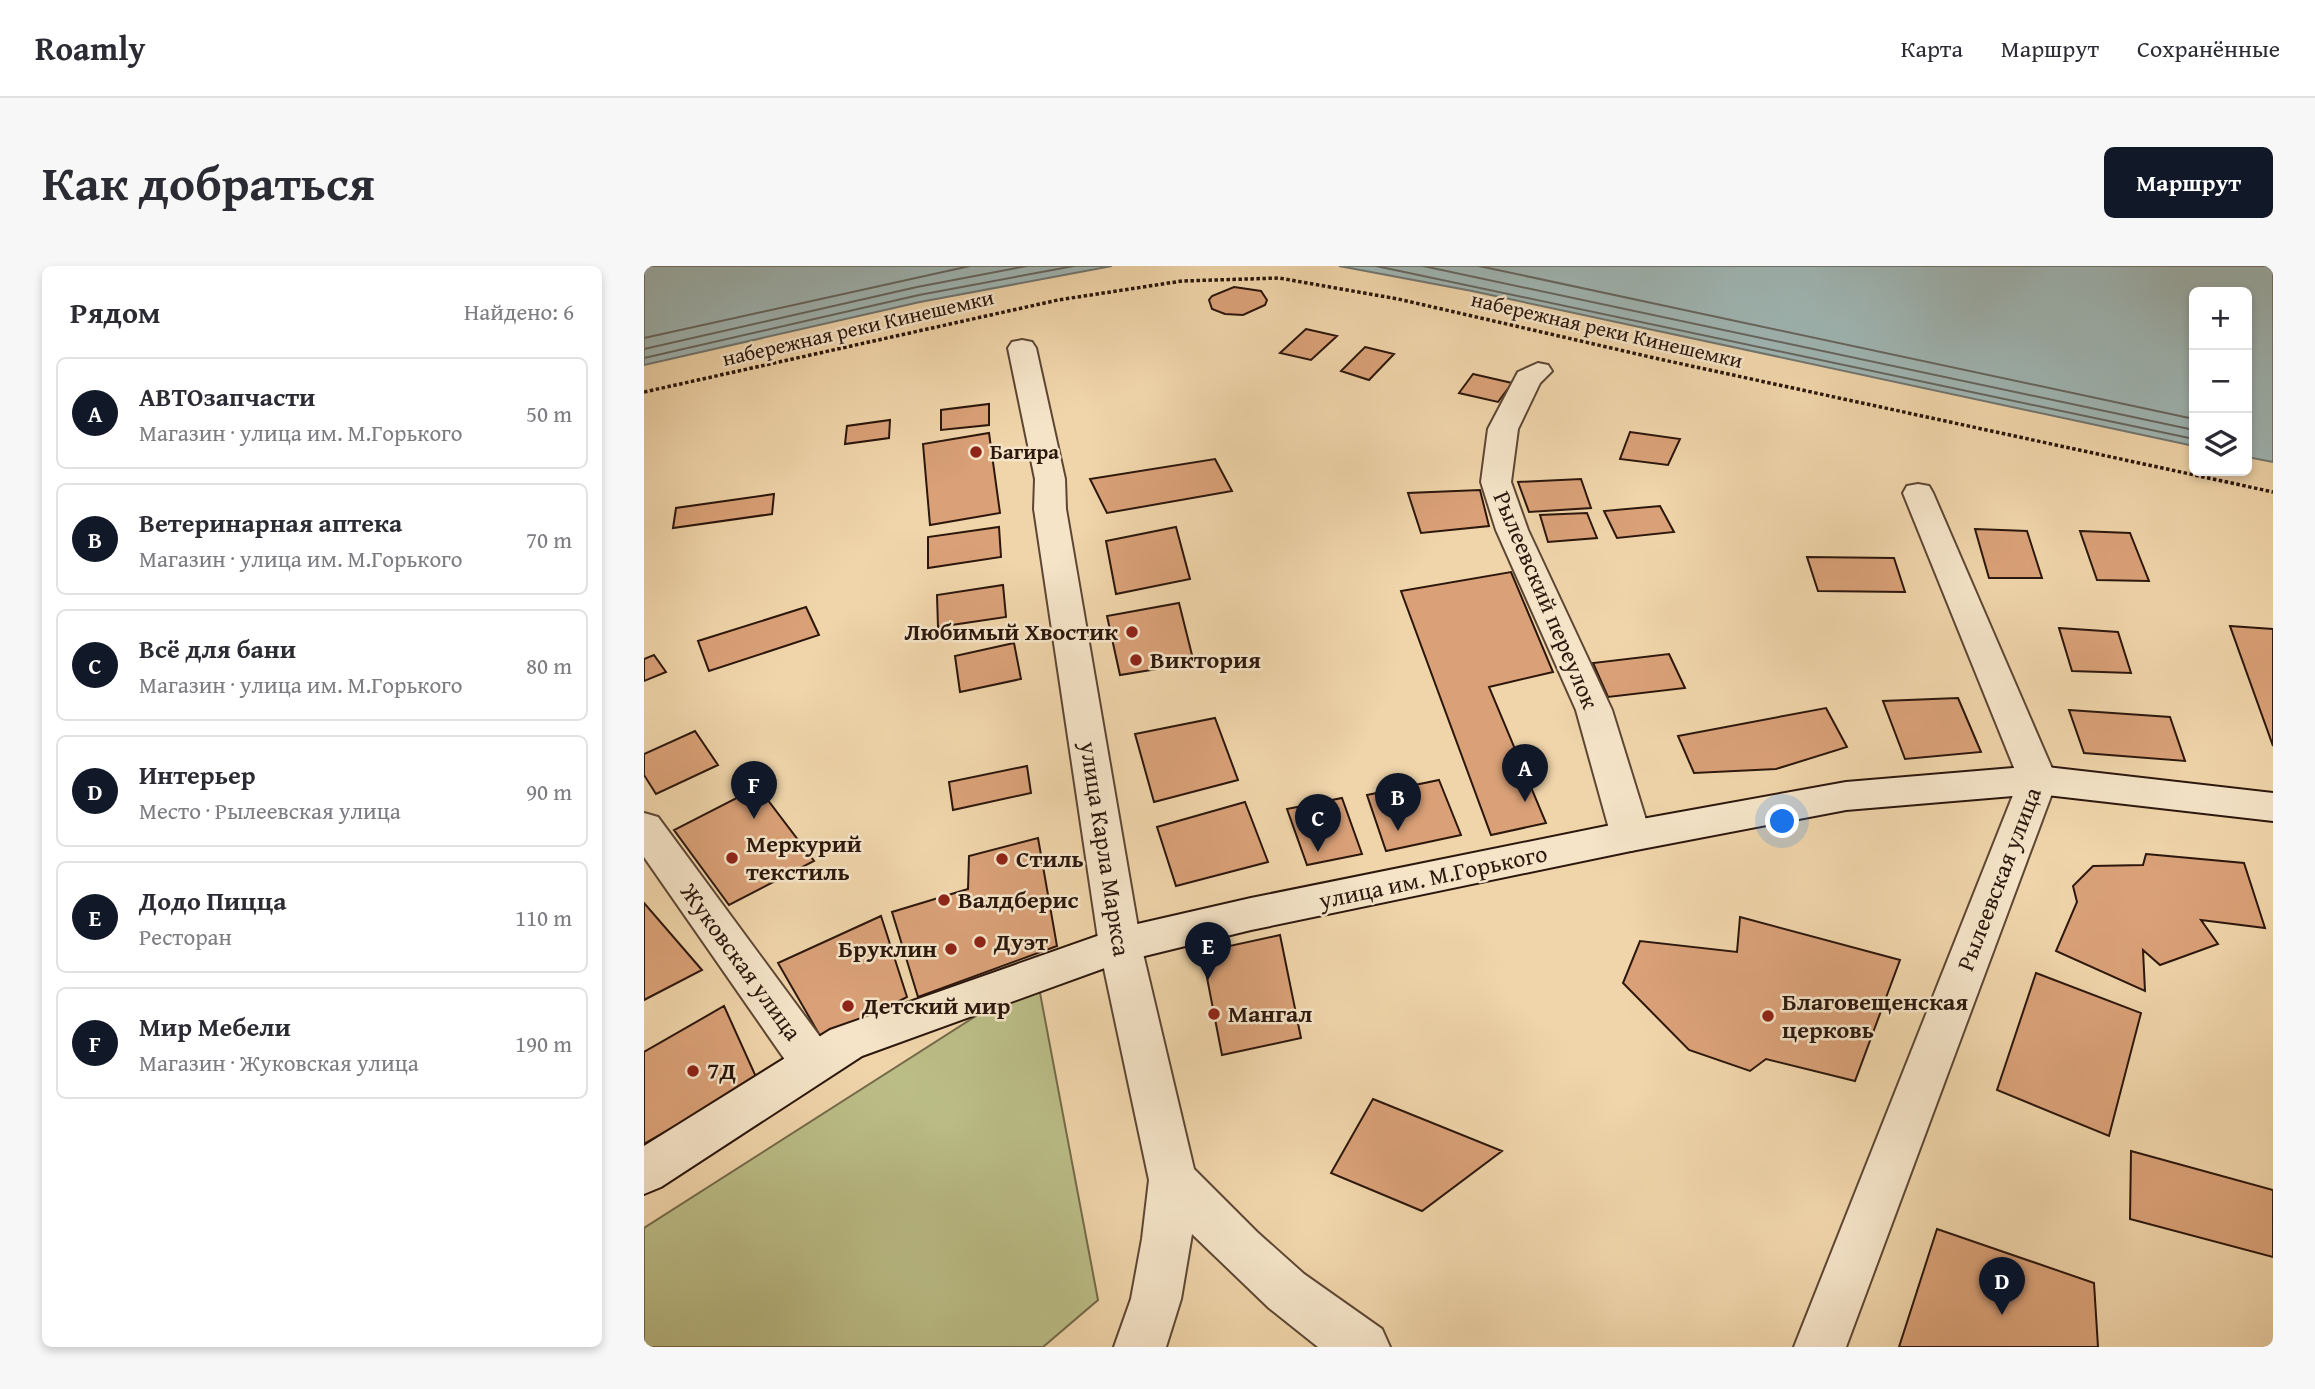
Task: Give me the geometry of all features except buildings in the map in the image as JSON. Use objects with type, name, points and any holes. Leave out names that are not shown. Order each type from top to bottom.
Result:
[{"type":"street","name":"улица Карла Маркса","points":[[1023,348],[1050,479],[1050,509],[1120,945],[1173,1180],[1167,1239],[1156,1299],[1140,1347]]},
{"type":"street","name":"Рылеевский переулок","points":[[1538,371],[1528,378],[1503,429],[1496,482],[1512,530],[1594,710],[1632,836]]},
{"type":"street","name":"Рылеевская улица","points":[[1820,1347],[2038,779],[1918,493]]},
{"type":"street","name":"улица им. М.Горького","points":[[644,1172],[846,1043],[1120,945],[1251,914],[1632,836],[1846,796],[2038,779],[2273,807]]},
{"type":"street","name":"Жуковская улица","points":[[644,827],[813,1063]]},
{"type":"street","points":[[1173,1180],[1226,1237],[1287,1292],[1364,1347]]},
{"type":"path","name":"набережная реки Кинешемки","points":[[644,391],[1058,300],[1182,281],[1279,278],[1398,299],[1659,359],[2273,492]]},
{"type":"green space","points":[[1037,977],[1098,1300],[1043,1347],[644,1347],[644,1228]]},
{"type":"water","points":[[644,266],[1112,266],[920,302],[644,365]]},
{"type":"water","points":[[1339,266],[2273,266],[2273,462],[2252,458],[2252,287],[2189,287],[2189,445],[1472,291]]},
{"type":"place","name":"Багира","points":[[976,452]]},
{"type":"place","name":"Любимый Хвостик","points":[[1132,632]]},
{"type":"place","name":"Виктория","points":[[1136,660]]},
{"type":"place","name":"АВТОзапчасти","points":[[1525,802]]},
{"type":"place","name":"Мир Мебели","points":[[754,819]]},
{"type":"place","name":"Ветеринарная аптека","points":[[1398,831]]},
{"type":"place","name":"Всё для бани","points":[[1318,852]]},
{"type":"place","name":"Меркурий текстиль","points":[[732,858]]},
{"type":"place","name":"Стиль","points":[[1002,859]]},
{"type":"place","name":"Валдберис","points":[[944,900]]},
{"type":"place","name":"Дуэт","points":[[980,942]]},
{"type":"place","name":"Бруклин","points":[[951,949]]},
{"type":"place","name":"Додо Пицца","points":[[1208,980]]},
{"type":"place","name":"Детский мир","points":[[848,1006]]},
{"type":"place","name":"Мангал","points":[[1214,1014]]},
{"type":"place","name":"Благовещенская церковь","points":[[1768,1016]]},
{"type":"place","name":"7Д","points":[[693,1071]]},
{"type":"place","name":"Интерьер","points":[[2002,1315]]}]
